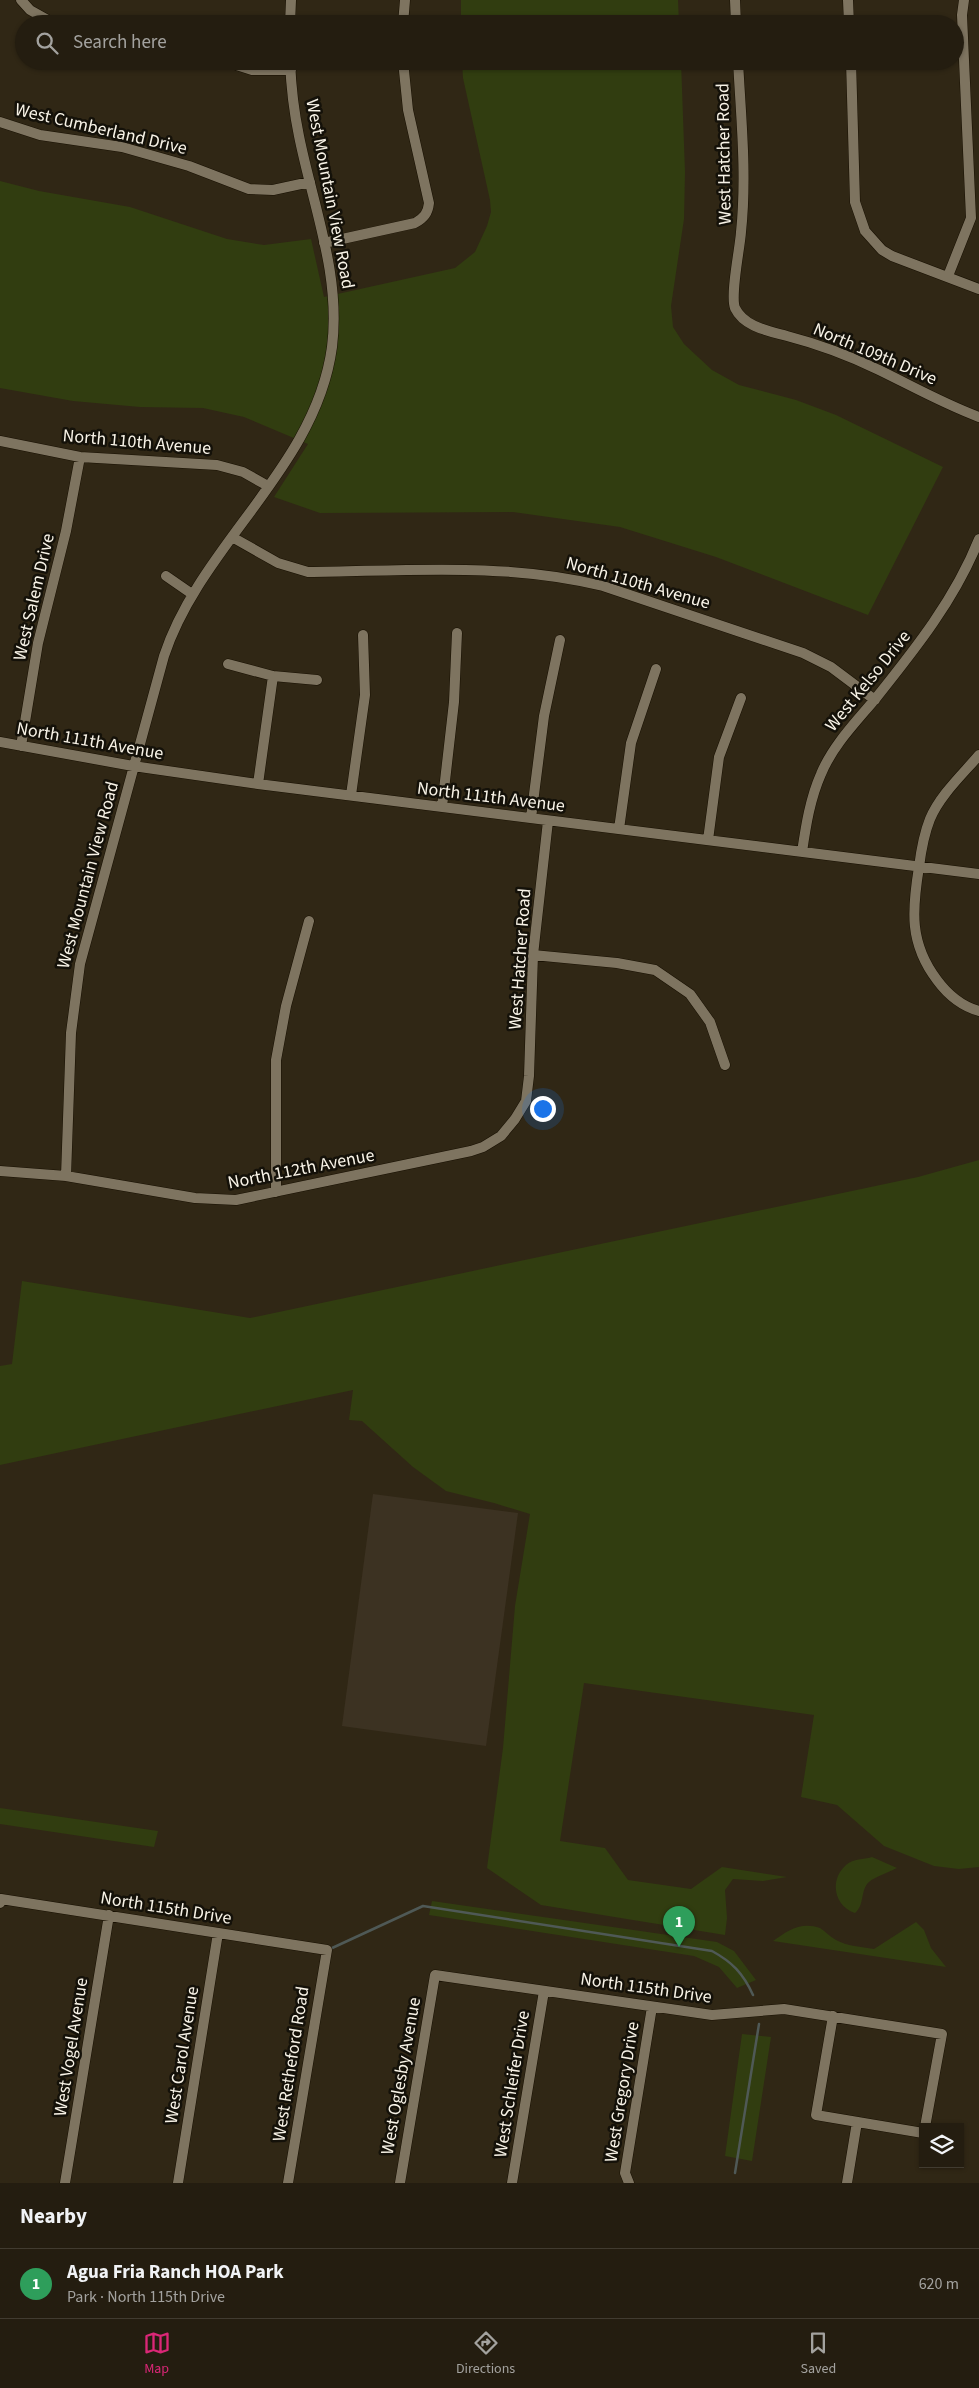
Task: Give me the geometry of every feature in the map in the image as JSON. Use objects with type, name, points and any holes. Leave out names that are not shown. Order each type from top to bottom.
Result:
[{"type":"street","points":[[21,0],[30,10],[39,15]]},
{"type":"street","points":[[290,15],[291,0]]},
{"type":"street","points":[[404,15],[405,0]]},
{"type":"street","points":[[735,0],[736,15]]},
{"type":"street","points":[[848,0],[849,15]]},
{"type":"street","points":[[962,15],[964,0]]},
{"type":"street","points":[[948,276],[971,218],[964,60]]},
{"type":"street","name":"West Mountain View Road","points":[[66,1176],[71,1033],[75,994],[86,937],[166,650],[174,626],[192,594],[304,433],[318,402],[326,377],[332,347],[334,302],[324,243],[298,135],[290,70]]},
{"type":"street","points":[[324,243],[415,222],[424,216],[428,210],[429,203],[408,110],[404,70]]},
{"type":"street","name":"West Hatcher Road","points":[[734,307],[734,287],[743,213],[744,172],[738,70]]},
{"type":"street","points":[[851,70],[855,202],[865,231],[882,250],[892,256],[979,289]]},
{"type":"street","name":"West Cumberland Drive","points":[[0,122],[40,135],[122,147],[189,166],[249,189],[273,190],[310,182]]},
{"type":"street","name":"North 109th Drive","points":[[734,307],[744,319],[758,328],[809,342],[869,366],[979,417]]},
{"type":"street","name":"North 110th Avenue","points":[[0,441],[80,456],[217,465],[243,472],[268,486]]},
{"type":"street","name":"West Salem Drive","points":[[21,746],[38,643],[66,531],[80,456]]},
{"type":"street","name":"North 110th Avenue","points":[[232,537],[278,564],[308,572],[516,571],[574,579],[603,586],[803,653],[831,667],[874,700]]},
{"type":"street","name":"West Kelso Drive","points":[[802,852],[808,814],[821,772],[837,745],[944,608],[979,539]]},
{"type":"street","points":[[166,576],[192,594]]},
{"type":"street","points":[[442,807],[454,702],[457,633]]},
{"type":"street","points":[[351,795],[365,695],[364,635]]},
{"type":"street","points":[[531,818],[544,716],[560,640]]},
{"type":"street","points":[[228,664],[273,676],[317,680]]},
{"type":"street","points":[[619,829],[631,743],[656,669]]},
{"type":"street","points":[[258,784],[273,676]]},
{"type":"street","points":[[708,840],[719,757],[741,698]]},
{"type":"street","name":"North 111th Avenue","points":[[0,742],[133,766],[258,784],[979,874]]},
{"type":"street","points":[[979,755],[950,788],[931,818],[913,900],[914,926],[919,949],[929,969],[945,990],[967,1008],[979,1011]]},
{"type":"street","name":"West Hatcher Road","points":[[526,1100],[529,1076],[533,954],[548,821]]},
{"type":"street","points":[[276,1192],[276,1060],[286,1006],[309,922]]},
{"type":"street","points":[[533,954],[617,963],[655,970],[690,994],[710,1022],[725,1065]]},
{"type":"street","name":"North 112th Avenue","points":[[0,1171],[66,1176],[195,1198],[236,1200],[483,1147],[501,1136],[516,1120],[526,1100]]},
{"type":"street","name":"North 115th Drive","points":[[0,1901],[109,1915],[327,1950]]},
{"type":"street","name":"West Vogel Avenue","points":[[66,2183],[109,1915]]},
{"type":"street","name":"West Carol Avenue","points":[[178,2183],[218,1933]]},
{"type":"street","name":"West Retheford Road","points":[[288,2183],[327,1950]]},
{"type":"street","name":"North 115th Drive","points":[[435,1975],[712,2015],[784,2009],[942,2034],[926,2123]]},
{"type":"street","name":"West Oglesby Avenue","points":[[400,2183],[435,1975]]},
{"type":"street","name":"West Schleifer Drive","points":[[512,2183],[544,1991]]},
{"type":"street","name":"West Gregory Drive","points":[[629,2183],[625,2173],[652,2007]]},
{"type":"street","points":[[833,2016],[816,2115],[919,2132]]},
{"type":"street","points":[[847,2183],[857,2122]]},
{"type":"shaded area","points":[[373,1494],[518,1513],[486,1746],[342,1726]]},
{"type":"green space","points":[[461,0],[678,0],[679,15],[461,15]]},
{"type":"green space","points":[[463,70],[681,70],[685,172],[684,219],[671,306],[673,327],[684,344],[712,370],[739,385],[796,400],[836,415],[943,467],[868,615],[716,557],[620,527],[513,512],[320,513],[274,497],[308,444],[244,417],[203,408],[140,407],[73,401],[0,388],[0,181],[39,191],[130,207],[227,239],[264,245],[311,239],[324,297],[455,268],[475,252],[491,212]]},
{"type":"green space","points":[[979,1160],[979,1867],[959,1869],[934,1866],[884,1846],[837,1805],[801,1797],[814,1715],[584,1683],[560,1841],[605,1848],[628,1880],[691,1889],[722,1867],[787,1877],[763,1881],[733,1879],[725,1890],[727,1918],[725,1935],[541,1905],[487,1868],[503,1748],[515,1606],[530,1514],[446,1491],[413,1467],[362,1421],[349,1420],[353,1390],[0,1465],[0,1366],[12,1364],[22,1281],[250,1318],[918,1177]]},
{"type":"green space","points":[[0,1808],[158,1831],[154,1847],[0,1824]]},
{"type":"green space","points":[[872,1857],[897,1868],[877,1877],[866,1885],[860,1906],[855,1913],[848,1910],[838,1899],[836,1892],[837,1878],[849,1863]]},
{"type":"green space","points":[[432,1901],[717,1942],[734,1951],[756,1980],[737,1988],[719,1967],[694,1956],[429,1915]]},
{"type":"green space","points":[[916,1922],[924,1930],[931,1948],[946,1967],[773,1941],[800,1926],[813,1926],[820,1928],[840,1942],[874,1949]]},
{"type":"green space","points":[[742,2034],[771,2037],[752,2161],[725,2156]]},
{"type":"waterway","points":[[330,1949],[423,1906],[712,1951],[736,1969],[745,1980],[753,1995]]},
{"type":"waterway","points":[[735,2173],[759,2024]]},
{"type":"place","name":"Agua Fria Ranch HOA Park","points":[[679,1947]]}]
